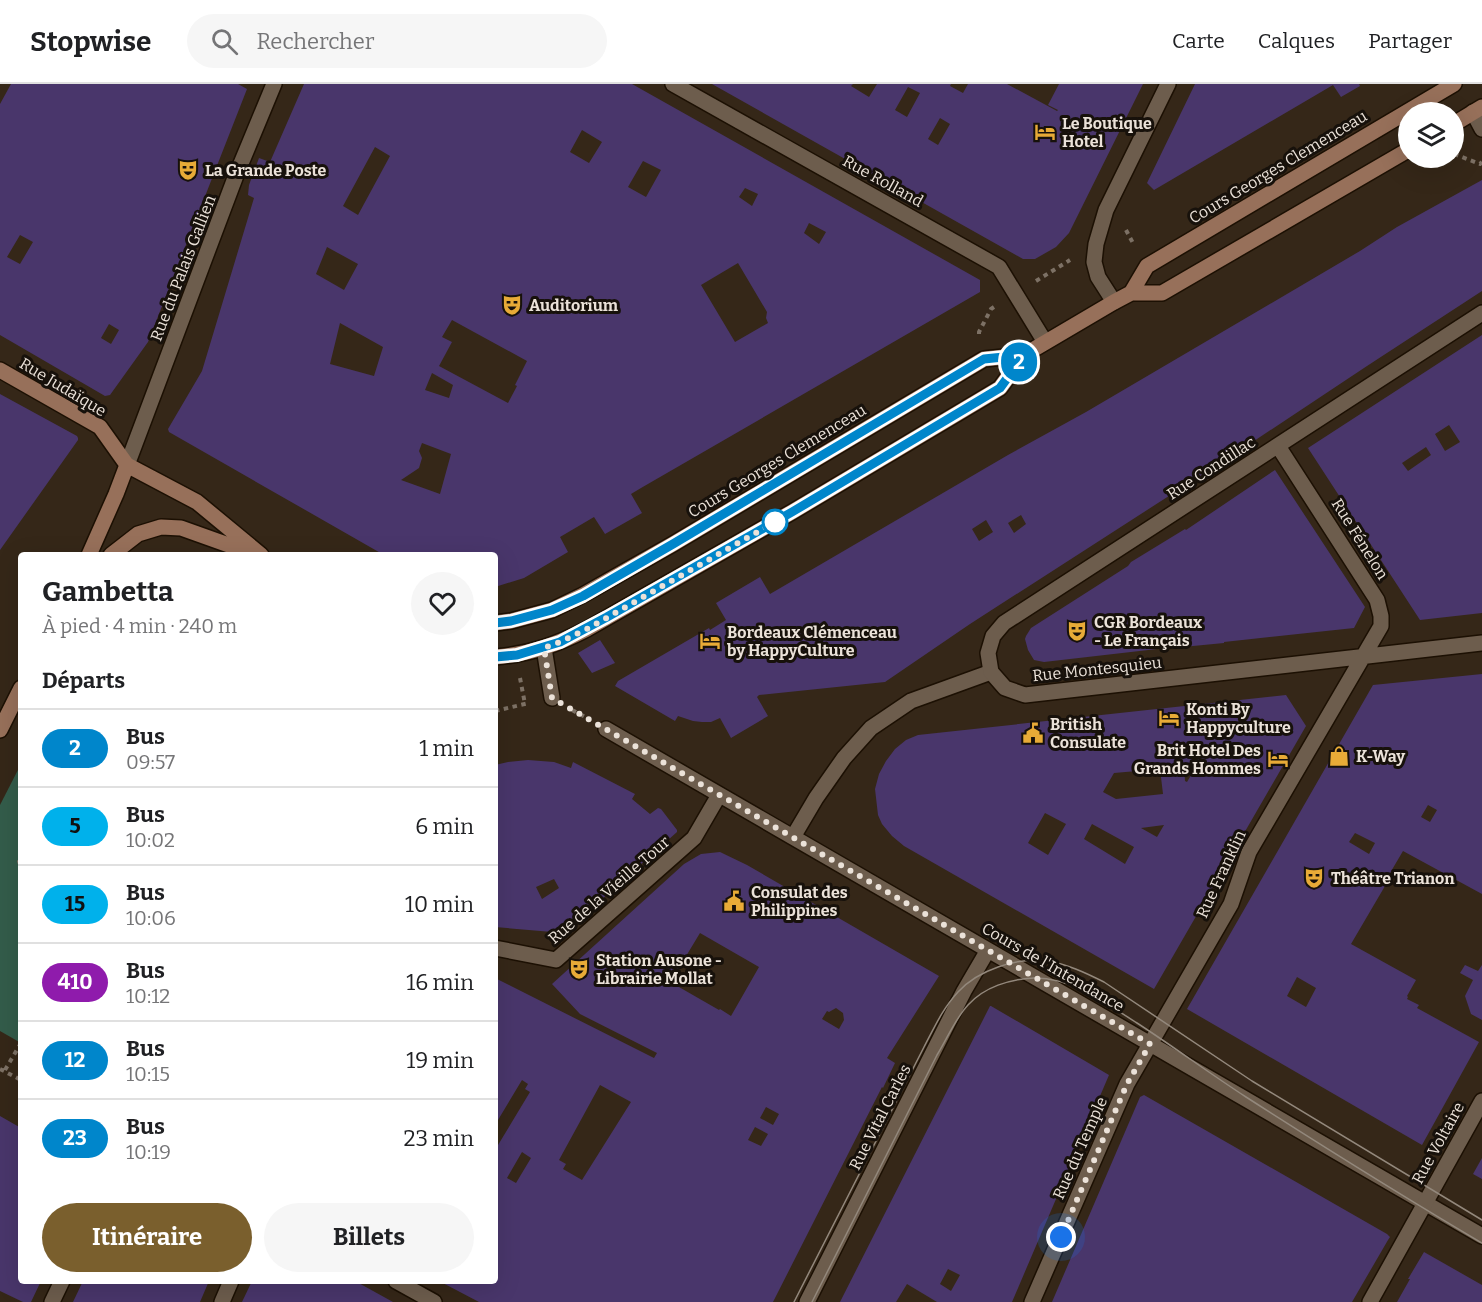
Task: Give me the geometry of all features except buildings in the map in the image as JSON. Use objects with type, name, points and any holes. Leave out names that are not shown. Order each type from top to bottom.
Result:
[{"type":"main road","name":"Cours Georges Clemenceau","points":[[1146,266],[1454,84]]},
{"type":"main road","points":[[1464,118],[1478,110]]},
{"type":"main road","name":"Cours Georges Clemenceau","points":[[498,657],[517,655],[544,648],[587,629],[792,512],[1000,388],[1024,355],[1114,302],[1131,293],[1162,293],[1398,156]]},
{"type":"main road","points":[[1131,293],[1146,266]]},
{"type":"main road","name":"Cours Georges Clemenceau","points":[[498,623],[552,610],[583,596],[984,359],[1024,355]]},
{"type":"main road","name":"Rue Judaïque","points":[[0,370],[100,427],[127,465]]},
{"type":"main road","points":[[90,552],[127,465],[197,502],[255,552]]},
{"type":"main road","points":[[115,552],[138,534],[161,527],[180,528],[250,552]]},
{"type":"main road","points":[[0,730],[18,694]]},
{"type":"street","name":"Rue du Palais Gallien","points":[[127,465],[274,84]]},
{"type":"street","name":"Rue Rolland","points":[[673,84],[999,267],[1046,342]]},
{"type":"street","points":[[1114,302],[1098,277],[1094,262],[1096,244],[1106,210],[1168,84]]},
{"type":"street","points":[[1478,110],[1482,129]]},
{"type":"street","name":"Rue Condillac","points":[[991,672],[988,653],[993,636],[1004,623],[1482,313]]},
{"type":"street","name":"Rue Fénelon","points":[[1278,446],[1377,600],[1381,626],[1362,657]]},
{"type":"street","name":"Rue Montesquieu","points":[[991,672],[1005,688],[1025,695],[1482,643]]},
{"type":"street","points":[[544,648],[552,698]]},
{"type":"street","name":"Rue Franklin","points":[[1150,1044],[1231,904],[1249,852],[1362,657]]},
{"type":"street","points":[[793,837],[816,798],[844,758],[871,728],[911,701],[991,672]]},
{"type":"street","name":"Cours de l'Intendance","points":[[606,729],[1482,1236]]},
{"type":"street","name":"Rue de la Vieille Tour","points":[[498,949],[556,960],[694,838],[719,795]]},
{"type":"street","name":"Rue Vital Carles","points":[[807,1302],[964,991],[988,950]]},
{"type":"street","name":"Rue du Temple","points":[[1032,1302],[1127,1084],[1150,1044]]},
{"type":"street","name":"Rue Voltaire","points":[[1370,1302],[1482,1101]]},
{"type":"street","points":[[52,1302],[61,1284]]},
{"type":"street","points":[[222,1302],[230,1284]]},
{"type":"street","points":[[401,1284],[434,1302]]},
{"type":"path","points":[[1464,158],[1480,164],[1482,162]]},
{"type":"path","points":[[984,359],[979,332],[992,309],[1124,227],[1146,266]]},
{"type":"path","points":[[519,672],[525,704]]},
{"type":"path","points":[[498,710],[552,698],[606,729]]},
{"type":"path","points":[[18,1048],[2,1069],[18,1078]]},
{"type":"green space","points":[[18,770],[18,1041],[0,1031],[0,805]]},
{"type":"tram line","points":[[794,1302],[939,1018],[958,992],[976,977],[987,971],[1023,961],[1035,960],[1062,964],[1104,982],[1252,1081],[1482,1220]]},
{"type":"tram line","points":[[812,1302],[959,1016],[982,993],[1007,982],[1034,978],[1061,982],[1101,1000],[1275,1116],[1482,1243]]},
{"type":"bus line","name":"2","points":[[498,623],[552,610],[583,596],[984,359],[1024,355],[1000,388],[792,512],[587,629],[560,642],[517,655],[498,657]]},
{"type":"place","name":"Le Boutique Hotel","points":[[1045,132]]},
{"type":"place","name":"La Grande Poste","points":[[188,170]]},
{"type":"place","name":"Auditorium","points":[[512,305]]},
{"type":"place","name":"CGR Bordeaux - Le Français","points":[[1077,631]]},
{"type":"place","name":"Bordeaux Clémenceau by HappyCulture","points":[[710,641]]},
{"type":"place","name":"Konti By Happyculture","points":[[1169,718]]},
{"type":"place","name":"British Consulate","points":[[1033,733]]},
{"type":"place","name":"K-Way","points":[[1339,756]]},
{"type":"place","name":"Brit Hotel Des Grands Hommes","points":[[1278,759]]},
{"type":"place","name":"Théâtre Trianon","points":[[1314,878]]},
{"type":"place","name":"Consulat des Philippines","points":[[734,901]]},
{"type":"place","name":"Station Ausone - Librairie Mollat","points":[[579,969]]},
{"type":"route","points":[[775,522],[587,629],[544,648],[552,698],[1150,1044],[1127,1084],[1061,1237]]}]
